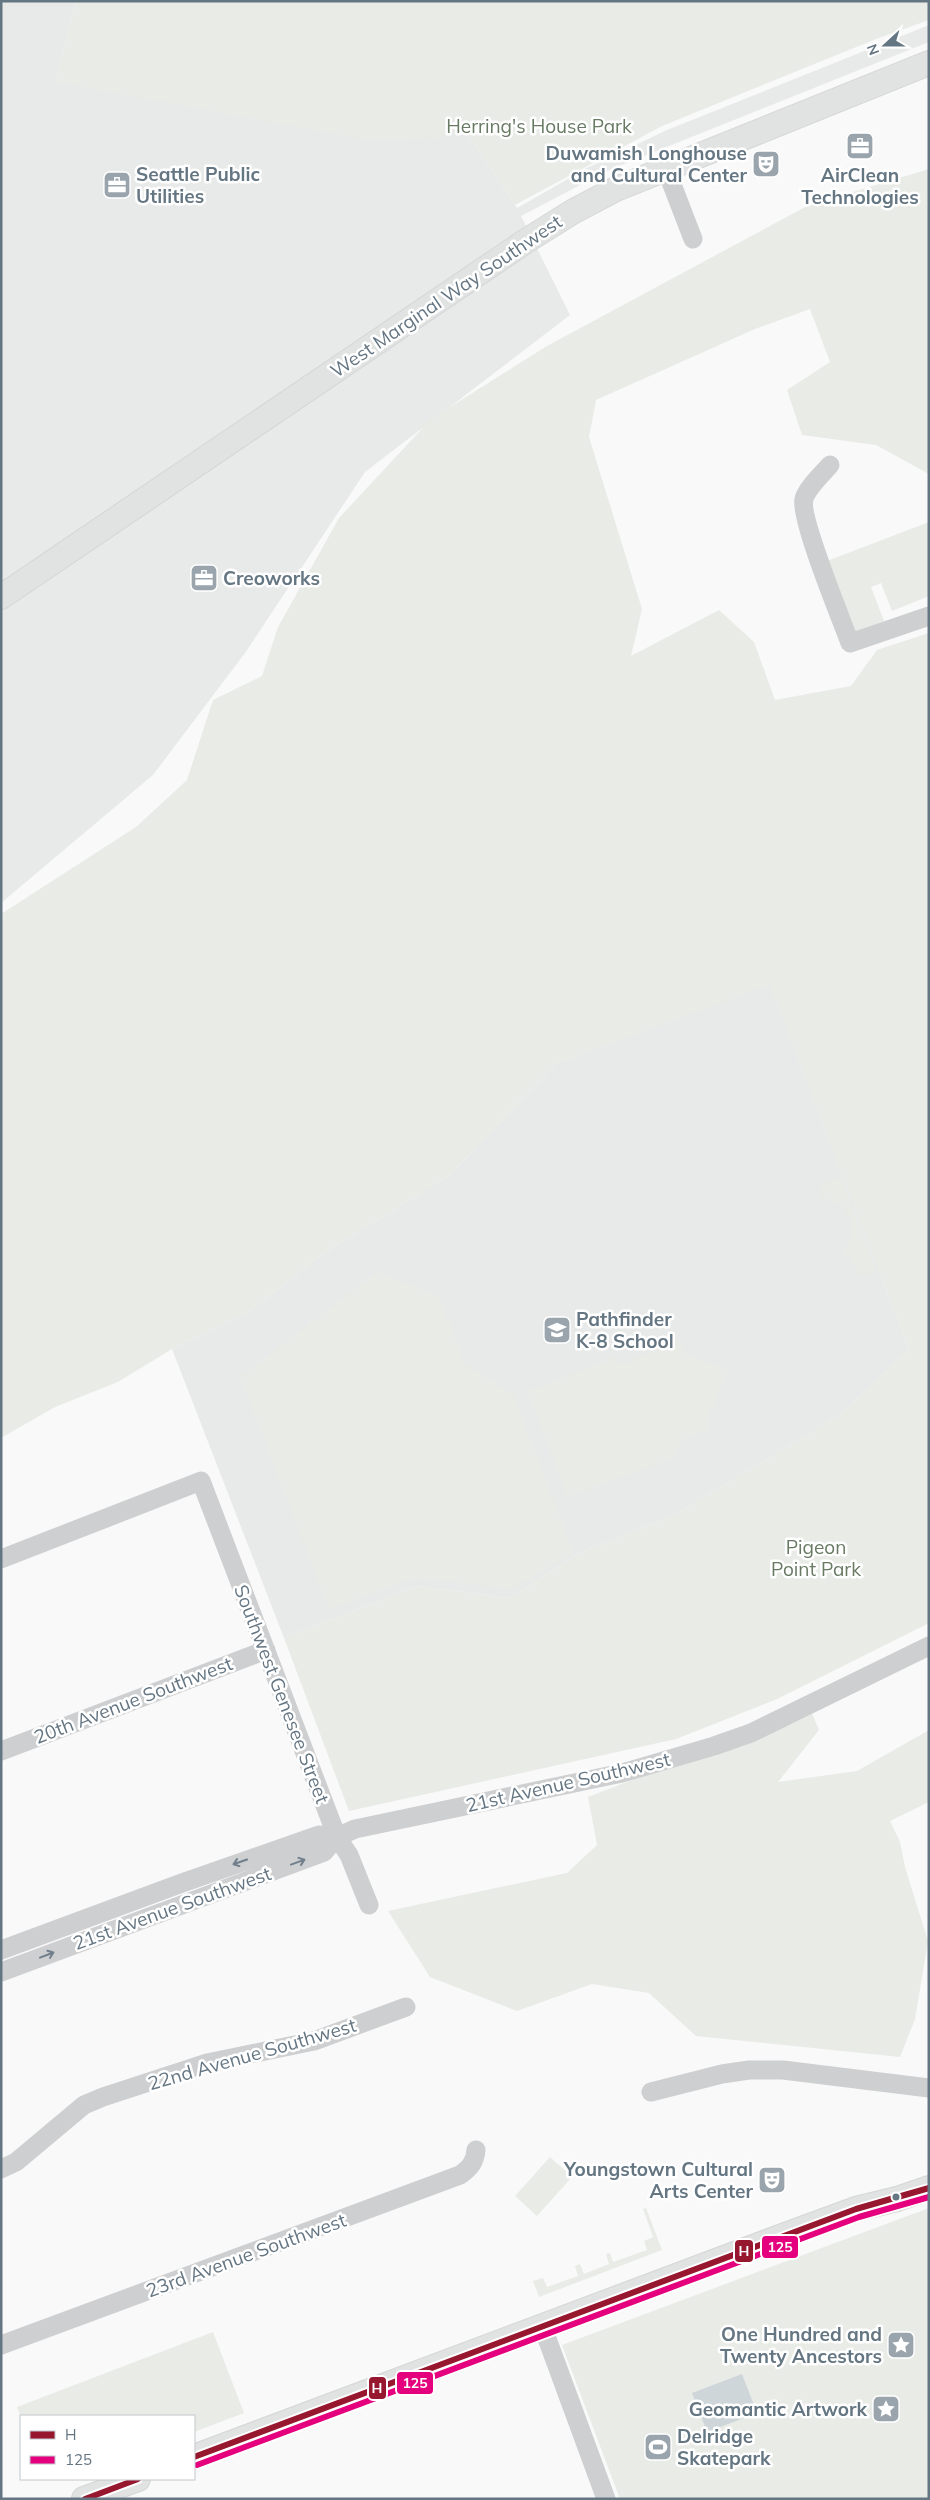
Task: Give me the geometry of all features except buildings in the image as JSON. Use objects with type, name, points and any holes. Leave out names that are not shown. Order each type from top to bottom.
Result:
[{"type":"main road","name":"West Marginal Way Southwest","points":[[1,597],[530,238],[590,202],[666,169],[929,63]]},
{"type":"main road","points":[[195,2458],[542,2325],[856,2209],[897,2200],[929,2188]]},
{"type":"main road","points":[[84,2499],[115,2494],[136,2480]]},
{"type":"street","points":[[666,169],[693,239]]},
{"type":"street","points":[[830,465],[804,499],[804,510],[819,562],[850,643],[929,616]]},
{"type":"street","name":"Southwest Genesee Street","points":[[1,1558],[201,1481],[337,1837],[349,1855],[369,1905]]},
{"type":"street","name":"21st Avenue Southwest","points":[[1,1950],[182,1882],[319,1835],[337,1837],[355,1830],[622,1774],[714,1746],[751,1733],[929,1646]]},
{"type":"street","name":"20th Avenue Southwest","points":[[1,1751],[266,1650]]},
{"type":"street","name":"21st Avenue Southwest","points":[[1,1972],[324,1852],[337,1837]]},
{"type":"street","name":"22nd Avenue Southwest","points":[[1,2169],[16,2162],[84,2105],[103,2096],[207,2063],[314,2041],[406,2008]]},
{"type":"street","points":[[651,2092],[722,2074],[749,2070],[782,2070],[929,2088]]},
{"type":"street","name":"23rd Avenue Southwest","points":[[1,2345],[460,2175],[469,2169],[475,2160],[476,2150]]},
{"type":"street","points":[[542,2325],[606,2499]]},
{"type":"shaded area","points":[[1,1],[76,1],[55,82],[462,126],[517,208],[587,168],[667,130],[929,25],[929,42],[609,170],[521,216],[570,315],[365,472],[245,653],[153,775],[1,903]]},
{"type":"shaded area","name":"Pathfinder K-8 School","points":[[770,984],[909,1350],[839,1416],[676,1514],[578,1554],[510,1598],[417,1586],[284,1638],[172,1349],[251,1310],[324,1253],[450,1175],[555,1064]]},
{"type":"shaded area","points":[[742,2374],[757,2413],[707,2432],[692,2393]]},
{"type":"green space","name":"Herring's House Park","points":[[76,1],[929,1],[929,20],[876,39],[662,126],[515,205],[462,126],[444,138],[366,140],[55,82]]},
{"type":"green space","name":"Pigeon Point Park","points":[[929,169],[929,474],[876,445],[802,435],[787,390],[830,362],[810,309],[755,329],[596,400],[589,437],[642,609],[631,656],[719,610],[754,642],[775,700],[851,686],[877,650],[929,633],[929,1623],[777,1699],[676,1739],[349,1811],[284,1638],[417,1586],[510,1598],[578,1554],[676,1514],[839,1416],[909,1350],[770,985],[555,1064],[450,1175],[324,1253],[251,1310],[172,1349],[118,1382],[55,1407],[1,1438],[1,914],[136,827],[187,780],[213,700],[262,676],[278,627],[339,518],[431,419],[547,346],[807,206]]},
{"type":"green space","points":[[929,522],[929,596],[892,611],[881,583],[871,587],[884,621],[855,632],[827,561]]},
{"type":"green space","points":[[841,1177],[876,1270],[861,1277],[844,1252],[850,1234],[850,1218],[840,1205],[822,1198],[821,1185]]},
{"type":"green space","points":[[377,1272],[439,1296],[465,1364],[513,1394],[574,1553],[511,1589],[415,1578],[329,1609],[240,1377]]},
{"type":"green space","points":[[680,1340],[685,1354],[729,1370],[707,1420],[710,1429],[683,1440],[673,1458],[568,1497],[527,1391],[616,1357],[620,1365]]},
{"type":"green space","points":[[812,1713],[819,1730],[778,1782],[857,1771],[929,1730],[929,1802],[890,1821],[900,1842],[905,1867],[928,1941],[915,2019],[900,2057],[696,2036],[649,1993],[592,1984],[517,2011],[430,1977],[388,1911],[567,1873],[597,1845],[588,1797],[642,1776],[743,1746]]},
{"type":"green space","points":[[550,2157],[572,2177],[537,2216],[515,2196]]},
{"type":"green space","points":[[646,2208],[662,2250],[539,2297],[533,2281],[543,2278],[547,2287],[578,2276],[575,2266],[580,2264],[584,2274],[609,2264],[606,2254],[610,2253],[613,2262],[647,2250],[644,2241],[653,2237],[643,2209]]},
{"type":"green space","points":[[929,2208],[929,2499],[620,2499],[562,2345]]},
{"type":"green space","points":[[213,2332],[244,2413],[195,2432],[195,2415],[20,2415],[17,2407]]},
{"type":"transit line","name":"H","points":[[195,2457],[856,2209],[929,2188]]},
{"type":"transit line","name":"125","points":[[197,2465],[859,2217],[929,2197]]},
{"type":"transit line","name":"H","points":[[85,2499],[135,2480]]},
{"type":"place","name":"AirClean Technologies","points":[[860,146]]},
{"type":"place","name":"Duwamish Longhouse and Cultural Center","points":[[766,164]]},
{"type":"place","name":"Seattle Public Utilities","points":[[117,185]]},
{"type":"place","name":"Creoworks","points":[[204,578]]},
{"type":"place","name":"Pathfinder K-8 School","points":[[557,1330]]},
{"type":"place","name":"Youngstown Cultural Arts Center","points":[[772,2180]]},
{"type":"place","name":"One Hundred and Twenty Ancestors","points":[[901,2345]]},
{"type":"place","name":"Geomantic Artwork","points":[[886,2409]]},
{"type":"place","name":"Delridge Skatepark","points":[[658,2447]]}]
